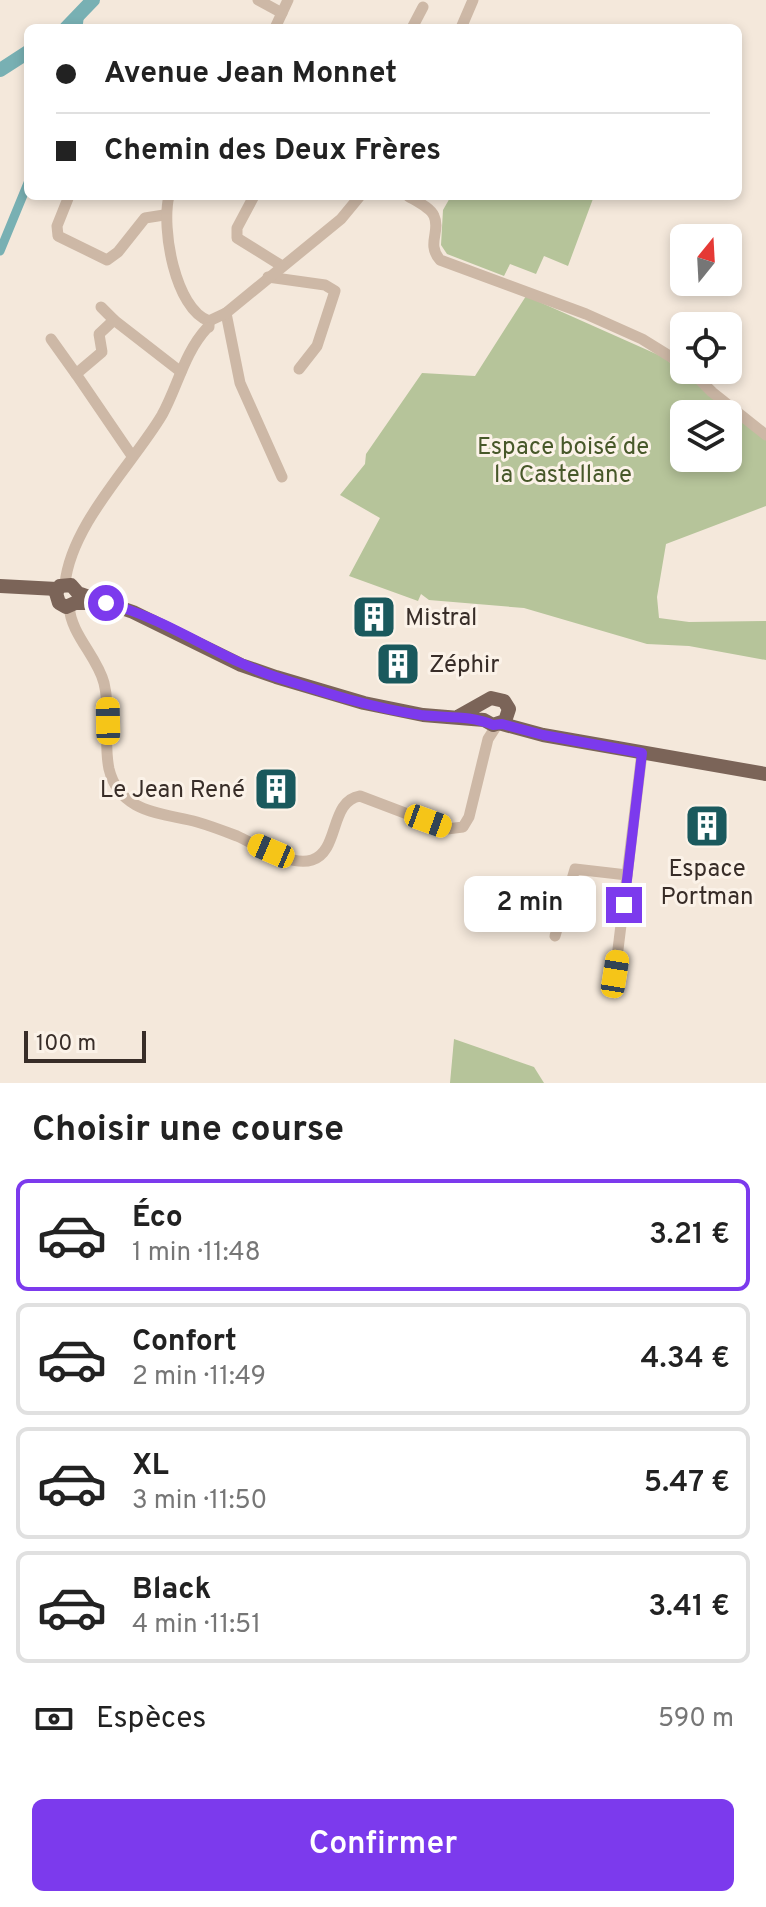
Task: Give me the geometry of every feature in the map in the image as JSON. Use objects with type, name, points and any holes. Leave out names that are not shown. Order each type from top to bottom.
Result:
[{"type":"main road","points":[[0,586],[106,603],[133,612],[241,665],[393,709],[495,721],[531,732],[766,774]]},
{"type":"main road","points":[[0,592],[67,596]]},
{"type":"main road","points":[[459,716],[491,698],[500,698],[507,704],[495,721]]},
{"type":"main road","points":[[484,704],[495,721]]},
{"type":"street","points":[[258,0],[282,13]]},
{"type":"street","points":[[277,24],[288,0]]},
{"type":"street","points":[[463,24],[473,0]]},
{"type":"street","points":[[414,24],[423,7]]},
{"type":"street","points":[[67,200],[57,226],[58,236],[107,260],[118,252],[145,218],[164,215]]},
{"type":"street","points":[[168,200],[164,215],[177,279],[205,324]]},
{"type":"street","points":[[252,200],[237,228],[237,238],[282,266]]},
{"type":"street","points":[[357,200],[341,219],[226,313],[205,324],[158,421],[99,502],[68,571],[67,596],[71,622],[101,673],[107,698],[109,768],[118,787],[137,806],[154,815],[194,821],[300,862],[314,860],[323,852],[344,805],[351,798],[360,796],[447,829],[463,827],[469,817],[495,721]]},
{"type":"street","points":[[414,200],[433,214],[436,220],[432,240],[440,260],[586,314],[642,339],[670,356]]},
{"type":"street","points":[[268,277],[325,285],[335,291],[317,346],[299,369]]},
{"type":"street","points":[[101,307],[181,372]]},
{"type":"street","points":[[226,313],[240,383],[282,477]]},
{"type":"street","points":[[76,374],[102,352],[99,334],[114,320]]},
{"type":"street","points":[[51,339],[132,456]]},
{"type":"street","points":[[704,384],[766,435]]},
{"type":"street","points":[[615,974],[642,753]]},
{"type":"street","points":[[555,936],[575,869],[627,875]]},
{"type":"green space","points":[[449,200],[593,200],[568,266],[544,256],[536,274],[510,264],[504,276],[447,254],[441,245],[443,210]]},
{"type":"green space","name":"Espace boisé de la Castellane","points":[[526,296],[663,357],[670,363],[670,384],[697,384],[718,400],[670,400],[670,472],[742,472],[742,419],[766,438],[766,506],[666,544],[657,597],[659,618],[689,622],[766,621],[766,660],[689,646],[647,644],[524,608],[429,600],[421,594],[418,601],[349,576],[380,518],[340,495],[365,464],[366,454],[422,373],[475,376]]},
{"type":"green space","points":[[454,1039],[534,1067],[544,1083],[450,1083]]},
{"type":"waterway","points":[[70,24],[93,0]]},
{"type":"waterway","points":[[78,24],[79,19]]},
{"type":"waterway","points":[[0,70],[24,55]]},
{"type":"waterway","points":[[0,251],[24,193]]},
{"type":"place","name":"Mistral","points":[[374,617]]},
{"type":"place","name":"Zéphir","points":[[398,664]]},
{"type":"place","name":"Le Jean René","points":[[276,789]]},
{"type":"place","name":"Espace Portman","points":[[707,826]]},
{"type":"route","points":[[106,603],[142,616],[250,668],[338,696],[423,715],[484,720],[488,724],[502,724],[543,735],[642,753],[624,905]]}]
